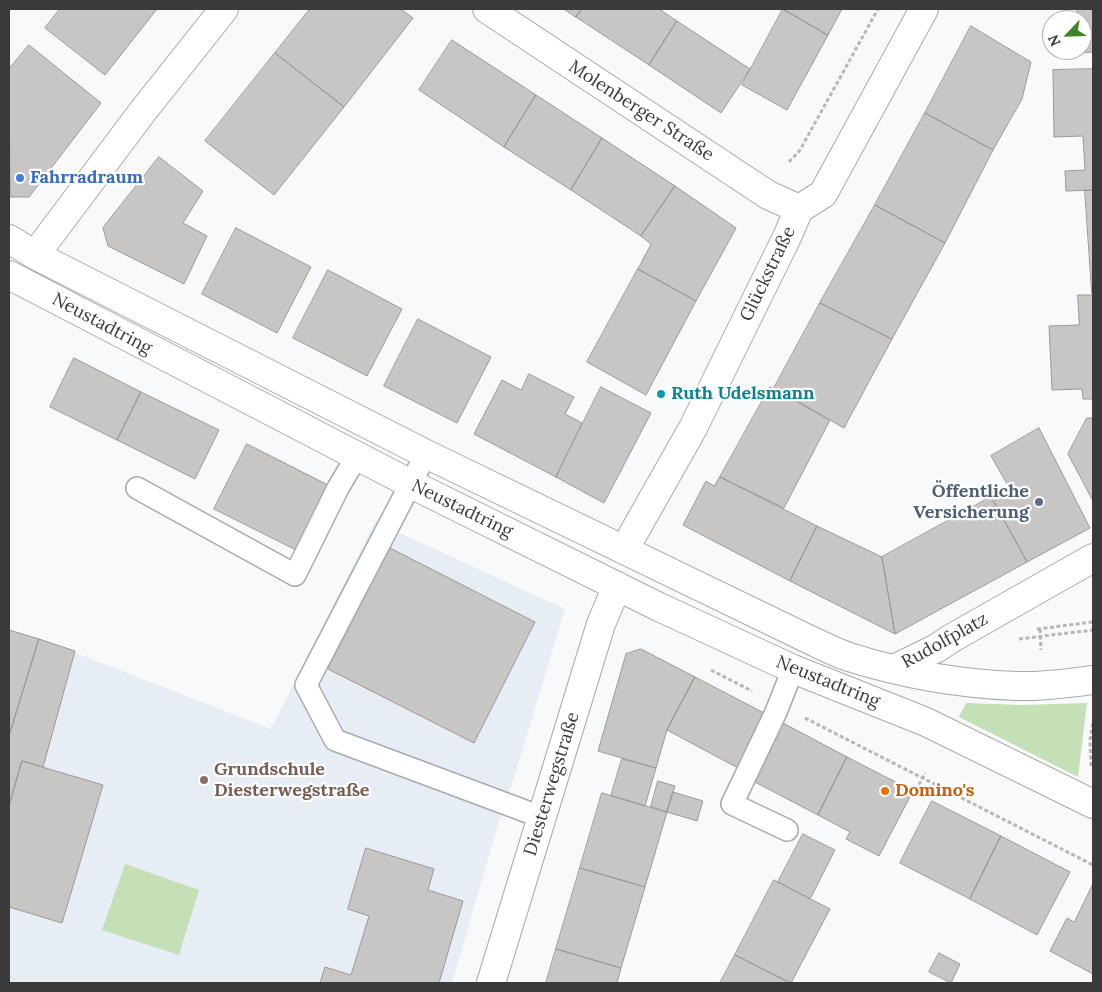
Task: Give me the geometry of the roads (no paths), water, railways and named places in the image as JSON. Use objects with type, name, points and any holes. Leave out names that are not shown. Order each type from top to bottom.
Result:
[{"type":"main road","points":[[35,255],[143,111],[224,9]]},
{"type":"main road","name":"Molenberger Straße","points":[[487,9],[768,195],[799,209]]},
{"type":"main road","name":"Glückstraße","points":[[624,550],[693,428],[799,209],[823,194],[924,9]]},
{"type":"main road","name":"Neustadtring","points":[[9,239],[35,255],[426,454],[804,637],[848,656],[894,669]]},
{"type":"main road","name":"Neustadtring","points":[[9,275],[357,456],[617,586],[793,669],[926,722],[1093,804]]},
{"type":"main road","name":"Rudolfplatz","points":[[894,669],[937,648],[1093,558]]},
{"type":"main road","name":"Diesterwegstraße","points":[[491,983],[601,624],[617,586]]},
{"type":"main road","name":"Rudolfplatz","points":[[894,669],[948,680],[1019,686],[1093,680]]},
{"type":"lane","points":[[426,454],[306,685],[335,740],[541,817]]},
{"type":"lane","points":[[137,488],[295,575],[338,488],[357,456]]},
{"type":"lane","points":[[787,830],[732,804],[776,712],[793,669]]},
{"type":"place","name":"Fahrradraum","points":[[20,178]]},
{"type":"place","name":"Ruth Udelsmann","points":[[661,394]]},
{"type":"place","name":"Öffentliche Versicherung","points":[[1039,502]]},
{"type":"place","name":"Grundschule Diesterwegstraße","points":[[204,780]]},
{"type":"place","name":"Domino's","points":[[885,791]]}]
